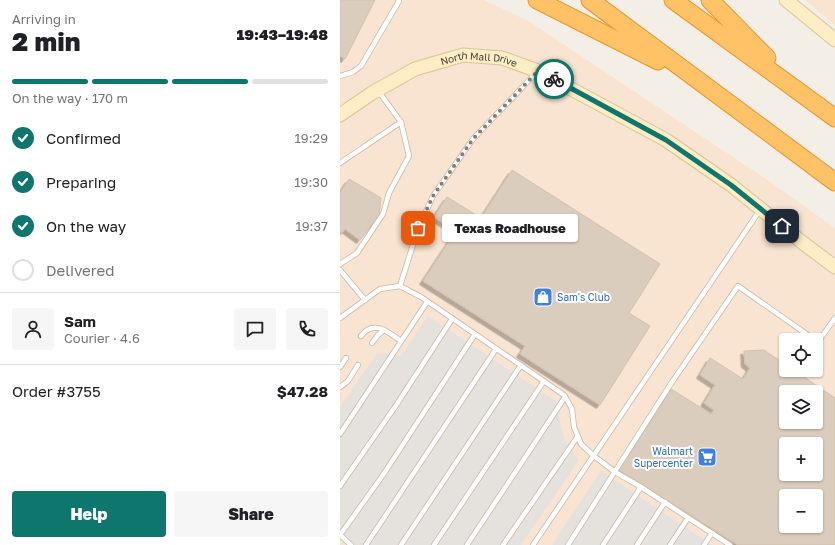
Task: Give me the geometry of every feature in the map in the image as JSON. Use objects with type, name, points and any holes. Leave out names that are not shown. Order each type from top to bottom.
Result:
[{"type":"highway","points":[[537,0],[700,82]]},
{"type":"highway","points":[[590,0],[835,182]]},
{"type":"highway","points":[[673,0],[835,118]]},
{"type":"highway","points":[[710,0],[802,94]]},
{"type":"street","points":[[786,0],[835,40]]},
{"type":"street","name":"North Mall Drive","points":[[340,115],[377,90],[415,69],[463,55],[502,58],[538,71],[666,140],[731,185],[835,267]]},
{"type":"lane","points":[[340,76],[353,72],[361,66],[398,0]]},
{"type":"lane","points":[[400,286],[418,228],[433,196],[473,139],[538,71]]},
{"type":"lane","points":[[340,264],[357,253],[383,214],[389,193],[409,156],[400,122],[377,90]]},
{"type":"lane","points":[[340,163],[400,122]]},
{"type":"lane","points":[[533,545],[761,209]]},
{"type":"lane","points":[[340,270],[365,300]]},
{"type":"lane","points":[[340,318],[380,289],[400,286],[452,318],[564,395],[572,409],[574,427],[581,444],[594,456],[615,472],[665,502],[730,545]]},
{"type":"lane","points":[[568,545],[672,382],[738,286],[805,333]]},
{"type":"lane","points":[[340,434],[427,302]]},
{"type":"lane","points":[[340,486],[397,404],[452,318]]},
{"type":"lane","points":[[823,335],[835,318]]},
{"type":"lane","points":[[361,336],[366,329],[371,327],[384,330],[401,341]]},
{"type":"lane","points":[[372,342],[384,330]]},
{"type":"lane","points":[[351,545],[340,535],[382,475],[475,334]]},
{"type":"lane","points":[[366,545],[496,349]]},
{"type":"lane","points":[[340,367],[346,358]]},
{"type":"lane","points":[[340,386],[348,381],[358,365]]},
{"type":"lane","points":[[401,545],[521,365]]},
{"type":"lane","points":[[434,545],[544,381]]},
{"type":"lane","points":[[467,545],[566,397]]},
{"type":"lane","points":[[503,545],[578,436]]},
{"type":"lane","points":[[603,545],[641,487]]},
{"type":"lane","points":[[637,545],[665,502]]},
{"type":"lane","points":[[670,545],[688,518]]},
{"type":"lane","points":[[704,545],[712,533]]},
{"type":"shaded area","points":[[340,0],[484,0],[530,22],[769,181],[835,228],[835,545],[340,545]]},
{"type":"shaded area","points":[[805,0],[835,0],[835,25]]},
{"type":"shaded area","points":[[428,316],[556,401],[564,439],[579,460],[521,545],[349,545],[340,537],[340,407],[377,353],[401,356]]},
{"type":"shaded area","points":[[601,471],[712,545],[552,545]]},
{"type":"building","points":[[340,0],[375,0],[345,59],[340,56]]},
{"type":"building","name":"Sam's Club","points":[[512,170],[660,264],[629,313],[650,326],[600,405],[520,354],[525,346],[423,281],[456,231],[434,217],[447,197],[481,218]]},
{"type":"building","points":[[349,179],[381,198],[379,216],[360,240],[345,229],[342,233],[340,232],[340,193]]},
{"type":"building","name":"Walmart Supercenter","points":[[764,350],[779,360],[779,377],[804,377],[816,385],[779,385],[779,429],[823,429],[823,390],[835,398],[835,545],[738,545],[619,470],[671,389],[711,414],[714,410],[704,403],[715,385],[700,375],[710,358],[743,379],[750,368],[745,364],[744,351]]},
{"type":"way so far","points":[[418,228],[433,196],[473,139],[538,71],[554,79]]},
{"type":"place","name":"Texas Roadhouse","points":[[418,228]]},
{"type":"place","name":"Sam's Club","points":[[543,297]]},
{"type":"place","name":"Walmart Supercenter","points":[[707,457]]},
{"type":"route","points":[[554,79],[666,140],[731,185],[782,226]]}]
